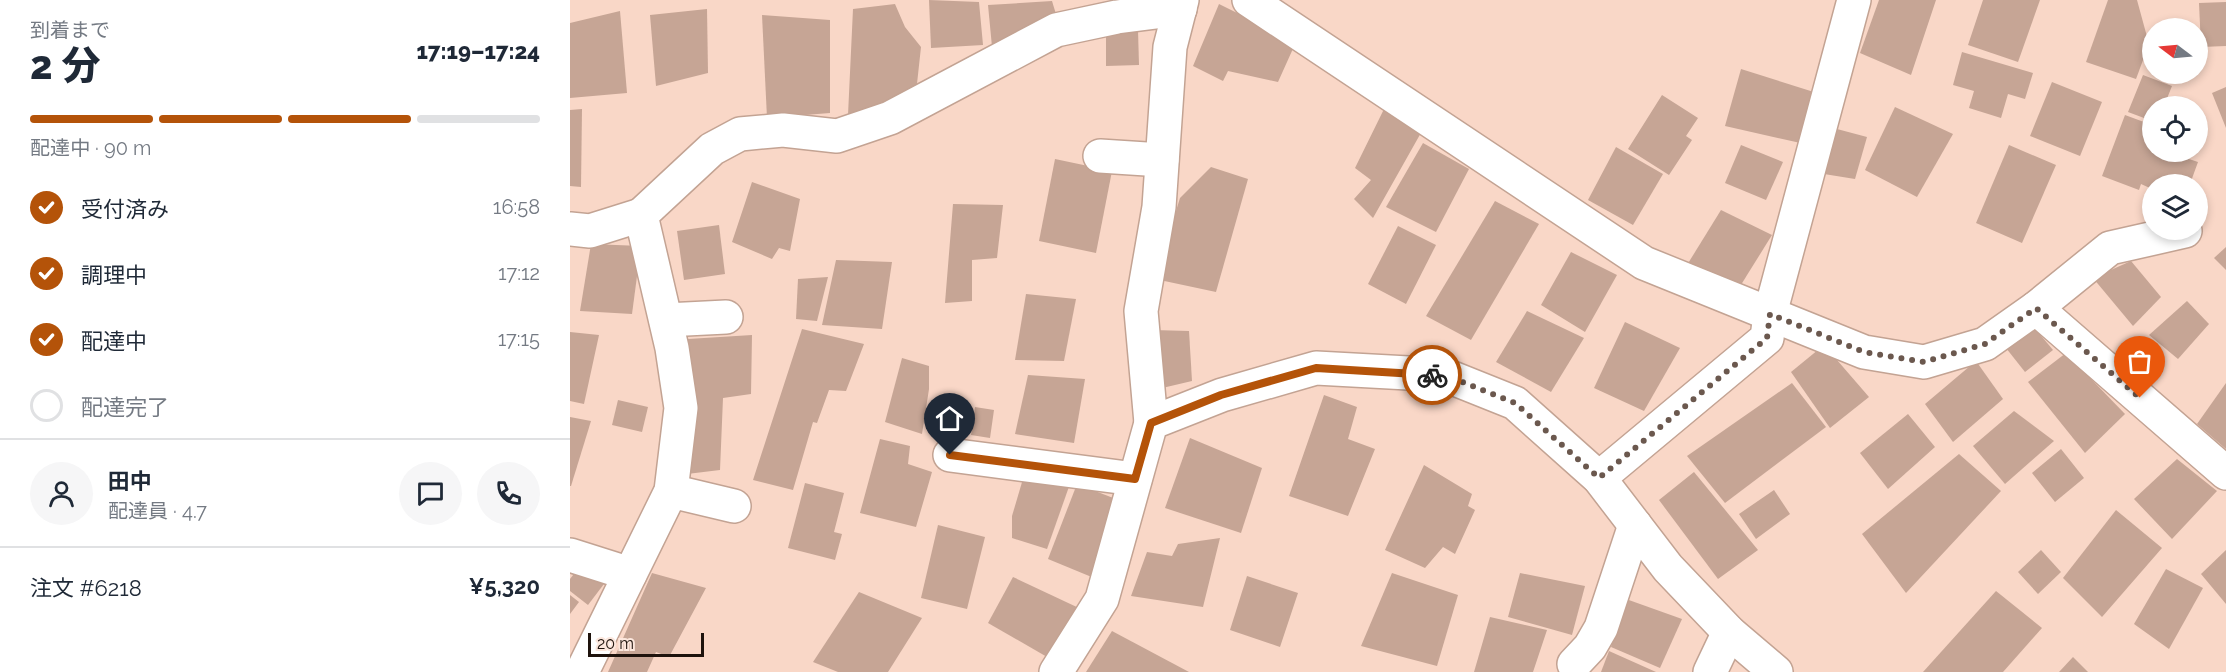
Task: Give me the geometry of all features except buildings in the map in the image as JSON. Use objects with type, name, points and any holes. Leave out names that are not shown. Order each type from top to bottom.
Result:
[{"type":"street","points":[[1249,0],[1644,263],[1864,352],[1924,362],[1985,344],[2036,308],[2110,248],[2145,240]]},
{"type":"street","points":[[1599,478],[1767,338],[1770,314],[1854,0]]},
{"type":"street","points":[[570,229],[590,231],[641,215],[712,149],[740,134],[783,130],[837,136],[890,118],[1056,30],[1181,4],[1170,47],[1159,207],[1141,311],[1151,423],[1102,599],[1056,672]]},
{"type":"street","points":[[1100,156],[1162,160]]},
{"type":"street","points":[[582,672],[671,491],[681,408],[672,348],[641,215]]},
{"type":"street","points":[[2036,308],[2226,473]]},
{"type":"street","points":[[666,320],[726,317]]},
{"type":"street","points":[[1151,423],[1221,395],[1316,368],[1445,375],[1515,403],[1599,478],[1668,568],[1730,632],[1776,672]]},
{"type":"street","points":[[950,455],[1135,479]]},
{"type":"street","points":[[671,491],[734,506]]},
{"type":"street","points":[[1574,664],[1590,647],[1601,628],[1635,525]]},
{"type":"street","points":[[570,555],[630,574]]},
{"type":"street","points":[[1710,672],[1730,632]]},
{"type":"way so far","points":[[1432,375],[1445,375],[1515,403],[1599,478],[1767,338],[1770,314],[1864,352],[1924,362],[1985,344],[2036,308],[2140,398]]},
{"type":"route","points":[[950,455],[1135,479],[1151,423],[1221,395],[1316,368],[1432,375]]}]
